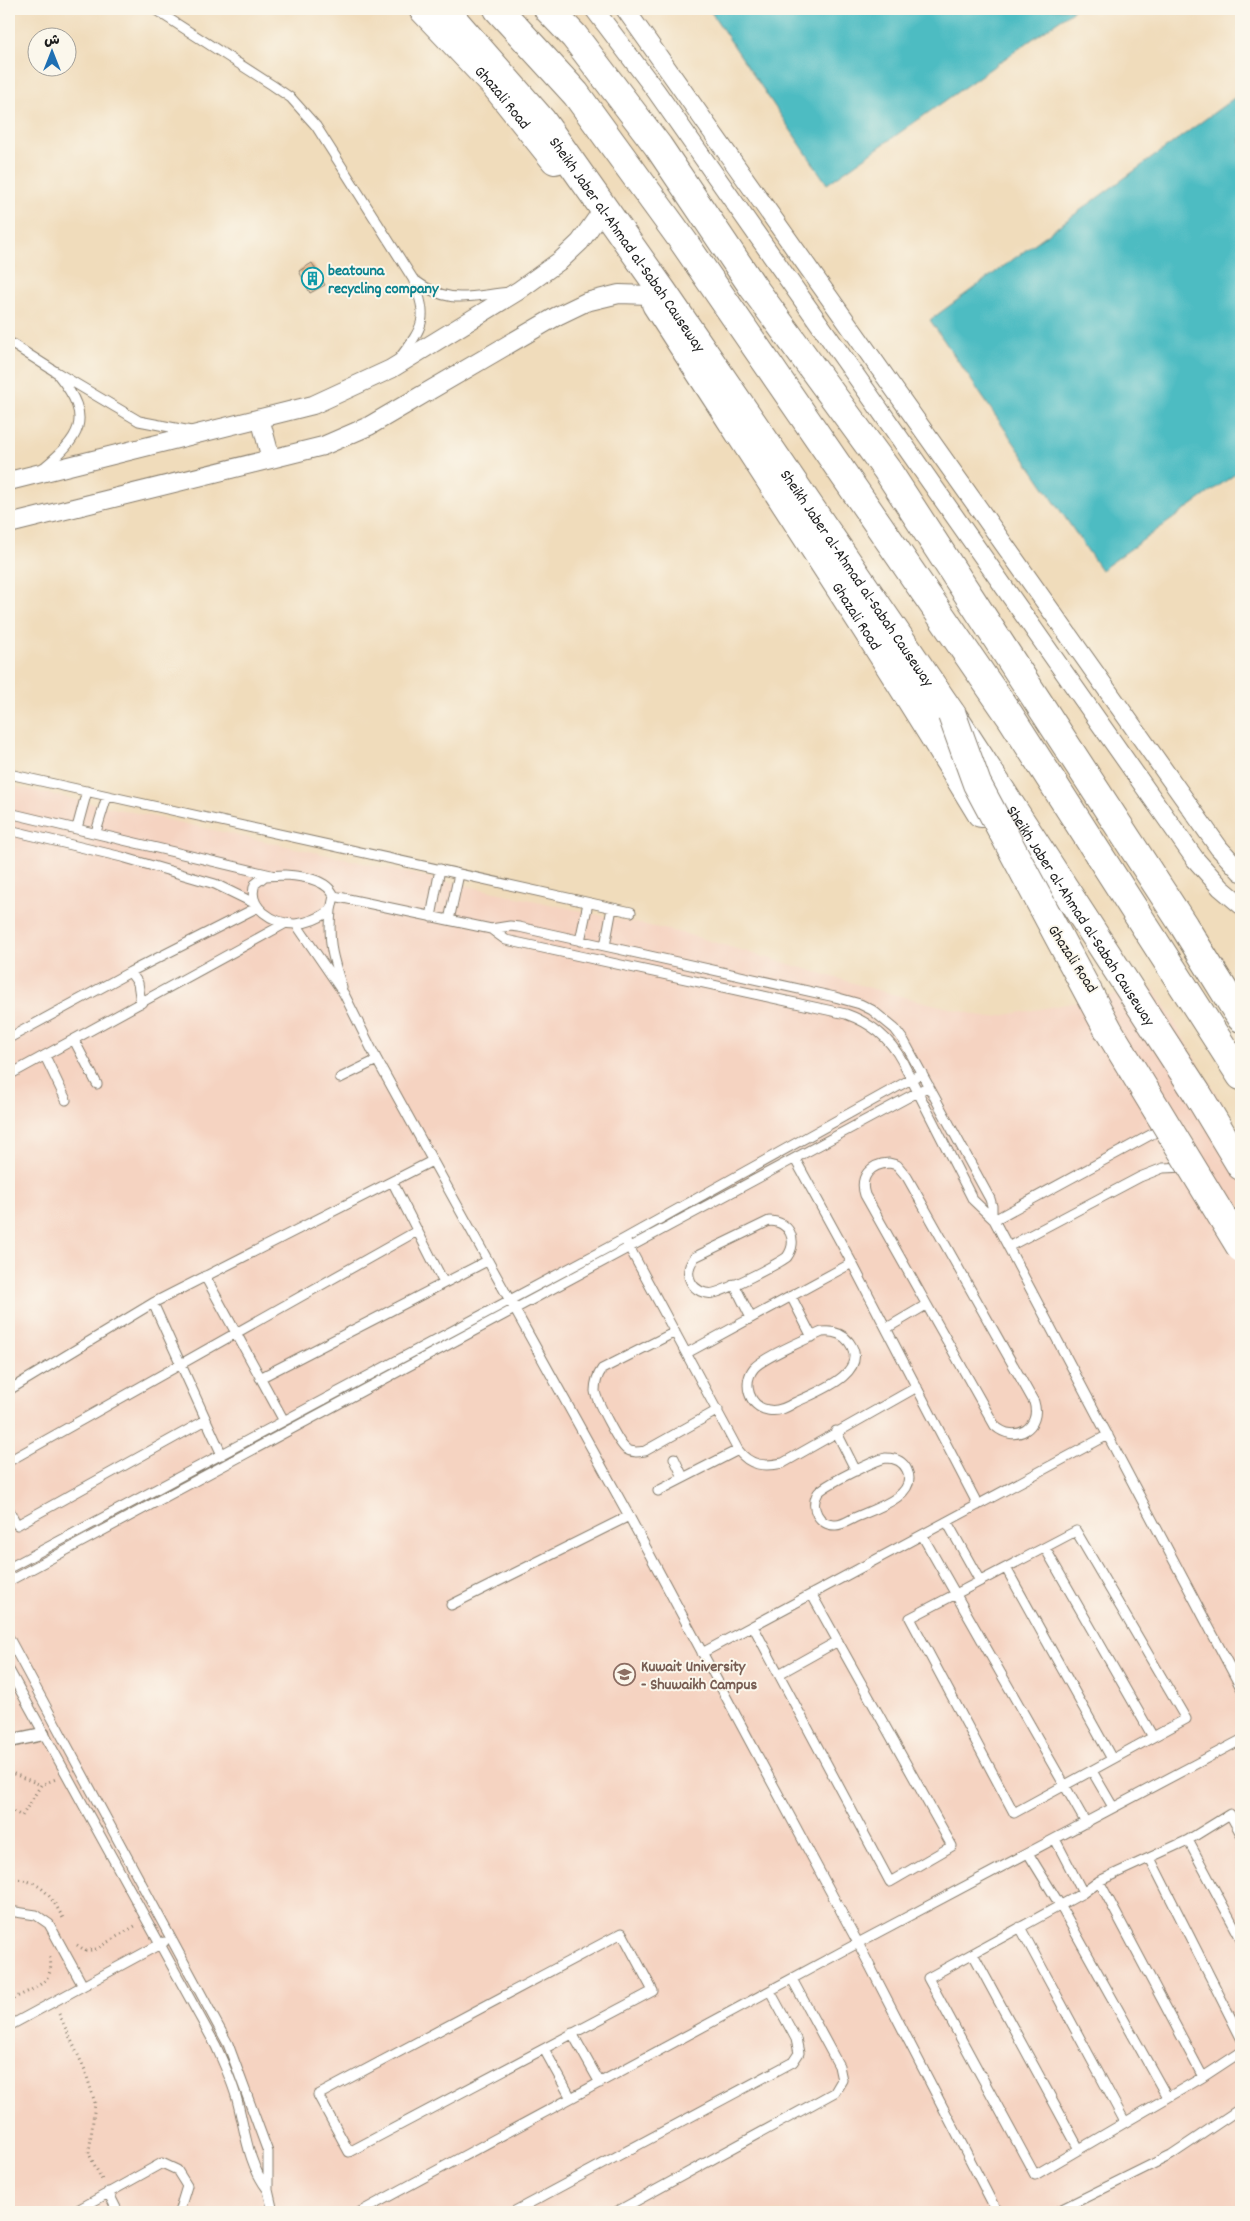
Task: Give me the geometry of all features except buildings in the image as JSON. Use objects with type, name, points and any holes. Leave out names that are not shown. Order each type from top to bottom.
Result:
[{"type":"main road","name":"Ghazali Road","points":[[423,9],[495,85],[538,138],[598,218],[650,295],[902,683],[998,841],[1102,1000],[1241,1224]]},
{"type":"main road","name":"Sheikh Jaber al-Ahmad al-Sabah Causeway","points":[[444,9],[542,121],[663,292],[952,715],[1197,1093],[1241,1166]]},
{"type":"main road","points":[[498,9],[576,94],[683,241],[1010,716],[1241,1076]]},
{"type":"main road","points":[[548,9],[574,36],[658,146],[753,287],[887,470],[1184,926],[1241,1018]]},
{"type":"main road","points":[[952,715],[977,784],[1109,1030],[1241,1248]]},
{"type":"street","points":[[594,9],[656,91],[1195,859],[1221,888],[1241,905]]},
{"type":"street","points":[[625,9],[1213,840],[1241,872]]},
{"type":"street","points":[[9,481],[313,405],[391,369],[518,291],[561,260],[580,242],[598,218]]},
{"type":"street","points":[[9,524],[323,446],[369,426],[513,341],[586,302],[619,294],[650,295]]},
{"type":"street","points":[[260,418],[271,459]]},
{"type":"street","points":[[9,1741],[43,1734]]},
{"type":"lane","points":[[154,9],[272,85],[304,112],[316,126],[412,279],[423,313],[421,326],[391,369]]},
{"type":"lane","points":[[412,279],[430,292],[446,297],[518,291]]},
{"type":"lane","points":[[9,342],[140,421],[202,432]]},
{"type":"lane","points":[[37,474],[68,446],[76,433],[78,407],[70,390],[56,372]]},
{"type":"lane","points":[[9,774],[631,912]]},
{"type":"lane","points":[[77,828],[87,792]]},
{"type":"lane","points":[[96,832],[107,796]]},
{"type":"lane","points":[[9,813],[272,875]]},
{"type":"lane","points":[[9,830],[122,857],[215,884],[256,905],[271,917],[286,923],[296,924],[317,919],[331,910]]},
{"type":"lane","points":[[431,917],[440,869]]},
{"type":"lane","points":[[449,920],[459,874]]},
{"type":"lane","points":[[256,905],[252,890],[255,884],[265,876],[299,876],[312,879],[329,887],[334,896],[328,935],[330,949],[344,994]]},
{"type":"lane","points":[[334,896],[491,929],[510,926],[835,996],[860,1004],[883,1018],[895,1029],[922,1073],[990,1199],[993,1218]]},
{"type":"lane","points":[[580,941],[588,903]]},
{"type":"lane","points":[[9,1038],[256,905]]},
{"type":"lane","points":[[605,946],[612,908]]},
{"type":"lane","points":[[9,1076],[286,923]]},
{"type":"lane","points":[[296,924],[344,994],[377,1060],[432,1161],[629,1516],[858,1943],[997,2212]]},
{"type":"lane","points":[[491,929],[506,940],[858,1018],[880,1032],[889,1041],[897,1050],[974,1200],[993,1218],[1241,1688]]},
{"type":"lane","points":[[130,972],[138,983],[141,1003]]},
{"type":"lane","points":[[74,1040],[97,1084]]},
{"type":"lane","points":[[45,1056],[66,1100]]},
{"type":"lane","points":[[340,1078],[377,1060]]},
{"type":"lane","points":[[9,1568],[624,1239],[922,1073]]},
{"type":"lane","points":[[9,1581],[929,1086]]},
{"type":"lane","points":[[993,1218],[1176,1121]]},
{"type":"lane","points":[[795,1159],[887,1328],[978,1505]]},
{"type":"lane","points":[[9,1390],[152,1303],[392,1183],[432,1161]]},
{"type":"lane","points":[[881,1164],[897,1165],[907,1177],[1034,1402],[1036,1417],[1028,1430],[1021,1433],[1007,1434],[995,1426],[926,1305],[865,1196],[863,1182],[865,1176],[874,1166],[881,1164]]},
{"type":"lane","points":[[1008,1247],[1140,1177],[1176,1166],[1205,1172]]},
{"type":"lane","points":[[392,1183],[444,1283]]},
{"type":"lane","points":[[776,1221],[787,1227],[792,1239],[791,1252],[787,1257],[734,1284],[714,1293],[700,1291],[690,1282],[688,1275],[691,1263],[701,1254],[763,1223],[776,1221]]},
{"type":"lane","points":[[9,1460],[417,1231]]},
{"type":"lane","points":[[624,1239],[738,1450],[744,1458],[757,1465],[783,1463],[836,1431],[917,1387]]},
{"type":"lane","points":[[260,1378],[487,1261]]},
{"type":"lane","points":[[687,1353],[852,1263]]},
{"type":"lane","points":[[205,1276],[284,1421]]},
{"type":"lane","points":[[734,1284],[751,1318]]},
{"type":"lane","points":[[792,1296],[812,1337]]},
{"type":"lane","points":[[152,1303],[222,1454]]},
{"type":"lane","points":[[887,1328],[926,1305]]},
{"type":"lane","points":[[675,1332],[602,1369],[595,1385],[596,1398],[624,1447],[634,1452],[645,1451],[718,1410]]},
{"type":"lane","points":[[835,1332],[847,1339],[854,1358],[849,1372],[838,1380],[784,1408],[769,1410],[755,1403],[748,1390],[748,1382],[755,1367],[812,1337],[835,1332]]},
{"type":"lane","points":[[9,1510],[16,1525],[206,1420]]},
{"type":"lane","points":[[836,1431],[856,1471]]},
{"type":"lane","points":[[702,1654],[1108,1435]]},
{"type":"lane","points":[[658,1491],[738,1450]]},
{"type":"lane","points":[[674,1458],[683,1477]]},
{"type":"lane","points":[[893,1458],[899,1461],[908,1472],[908,1485],[900,1496],[842,1524],[830,1525],[824,1522],[819,1518],[815,1507],[817,1494],[822,1489],[856,1471],[879,1459],[893,1458]]},
{"type":"lane","points":[[451,1605],[629,1516]]},
{"type":"lane","points":[[947,1522],[980,1582]]},
{"type":"lane","points":[[1076,1531],[1186,1719],[1014,1813],[910,1618],[980,1582],[1076,1531]]},
{"type":"lane","points":[[922,1535],[1086,1823]]},
{"type":"lane","points":[[1044,1548],[1153,1737]]},
{"type":"lane","points":[[1006,1568],[1112,1760]]},
{"type":"lane","points":[[753,1626],[890,1882],[952,1846],[812,1594]]},
{"type":"lane","points":[[9,1638],[216,2018],[241,2074],[268,2152],[268,2190],[273,2212]]},
{"type":"lane","points":[[779,1674],[838,1641]]},
{"type":"lane","points":[[9,1670],[216,2046],[235,2094],[252,2160],[258,2176],[268,2190]]},
{"type":"lane","points":[[360,2212],[858,1943],[1241,1740]]},
{"type":"lane","points":[[1092,1771],[1113,1808]]},
{"type":"lane","points":[[1241,1834],[1230,1814],[1188,1840],[1099,1881],[1083,1893],[928,1978],[1035,2175],[1203,2077],[1241,2052]]},
{"type":"lane","points":[[1055,1839],[1083,1893]]},
{"type":"lane","points":[[1188,1840],[1241,1939]]},
{"type":"lane","points":[[1028,1853],[1060,1905],[1167,2097]]},
{"type":"lane","points":[[1150,1858],[1241,2038]]},
{"type":"lane","points":[[1099,1881],[1203,2077]]},
{"type":"lane","points":[[9,1911],[36,1915],[49,1924],[83,1986]]},
{"type":"lane","points":[[1020,1927],[1125,2122]]},
{"type":"lane","points":[[622,1933],[653,1991],[544,2049],[349,2152],[318,2095],[622,1933]]},
{"type":"lane","points":[[9,2026],[171,1938]]},
{"type":"lane","points":[[973,1954],[1079,2148]]},
{"type":"lane","points":[[616,2212],[835,2092],[842,2080],[838,2066],[792,1979]]},
{"type":"lane","points":[[513,2212],[792,2062],[799,2052],[796,2039],[770,1991]]},
{"type":"lane","points":[[572,2033],[600,2083]]},
{"type":"lane","points":[[544,2049],[571,2098]]},
{"type":"lane","points":[[1056,2212],[1171,2155],[1241,2108]]},
{"type":"lane","points":[[74,2212],[162,2163],[177,2170],[187,2186],[179,2212]]},
{"type":"lane","points":[[108,2192],[118,2212]]},
{"type":"path","points":[[9,1772],[41,1785],[22,1816],[9,1809]]},
{"type":"path","points":[[9,1880],[21,1880],[35,1884],[47,1891],[66,1926]]},
{"type":"path","points":[[75,1942],[86,1951],[96,1949],[146,1920]]},
{"type":"path","points":[[9,2001],[47,1979],[52,1965],[48,1954]]},
{"type":"path","points":[[59,2014],[85,2070],[95,2103],[90,2154],[108,2192]]},
{"type":"shaded area","name":"Kuwait University - Shuwaikh Campus","points":[[9,785],[686,934],[881,991],[989,1018],[1154,988],[1241,1136],[1241,2212],[9,2212]]},
{"type":"water","points":[[709,9],[1075,9],[827,184]]},
{"type":"water","points":[[1241,93],[1241,470],[1101,570],[930,320]]},
{"type":"place","name":"beatouna recycling company","points":[[312,278]]},
{"type":"place","name":"Kuwait University - Shuwaikh Campus","points":[[625,1674]]}]
